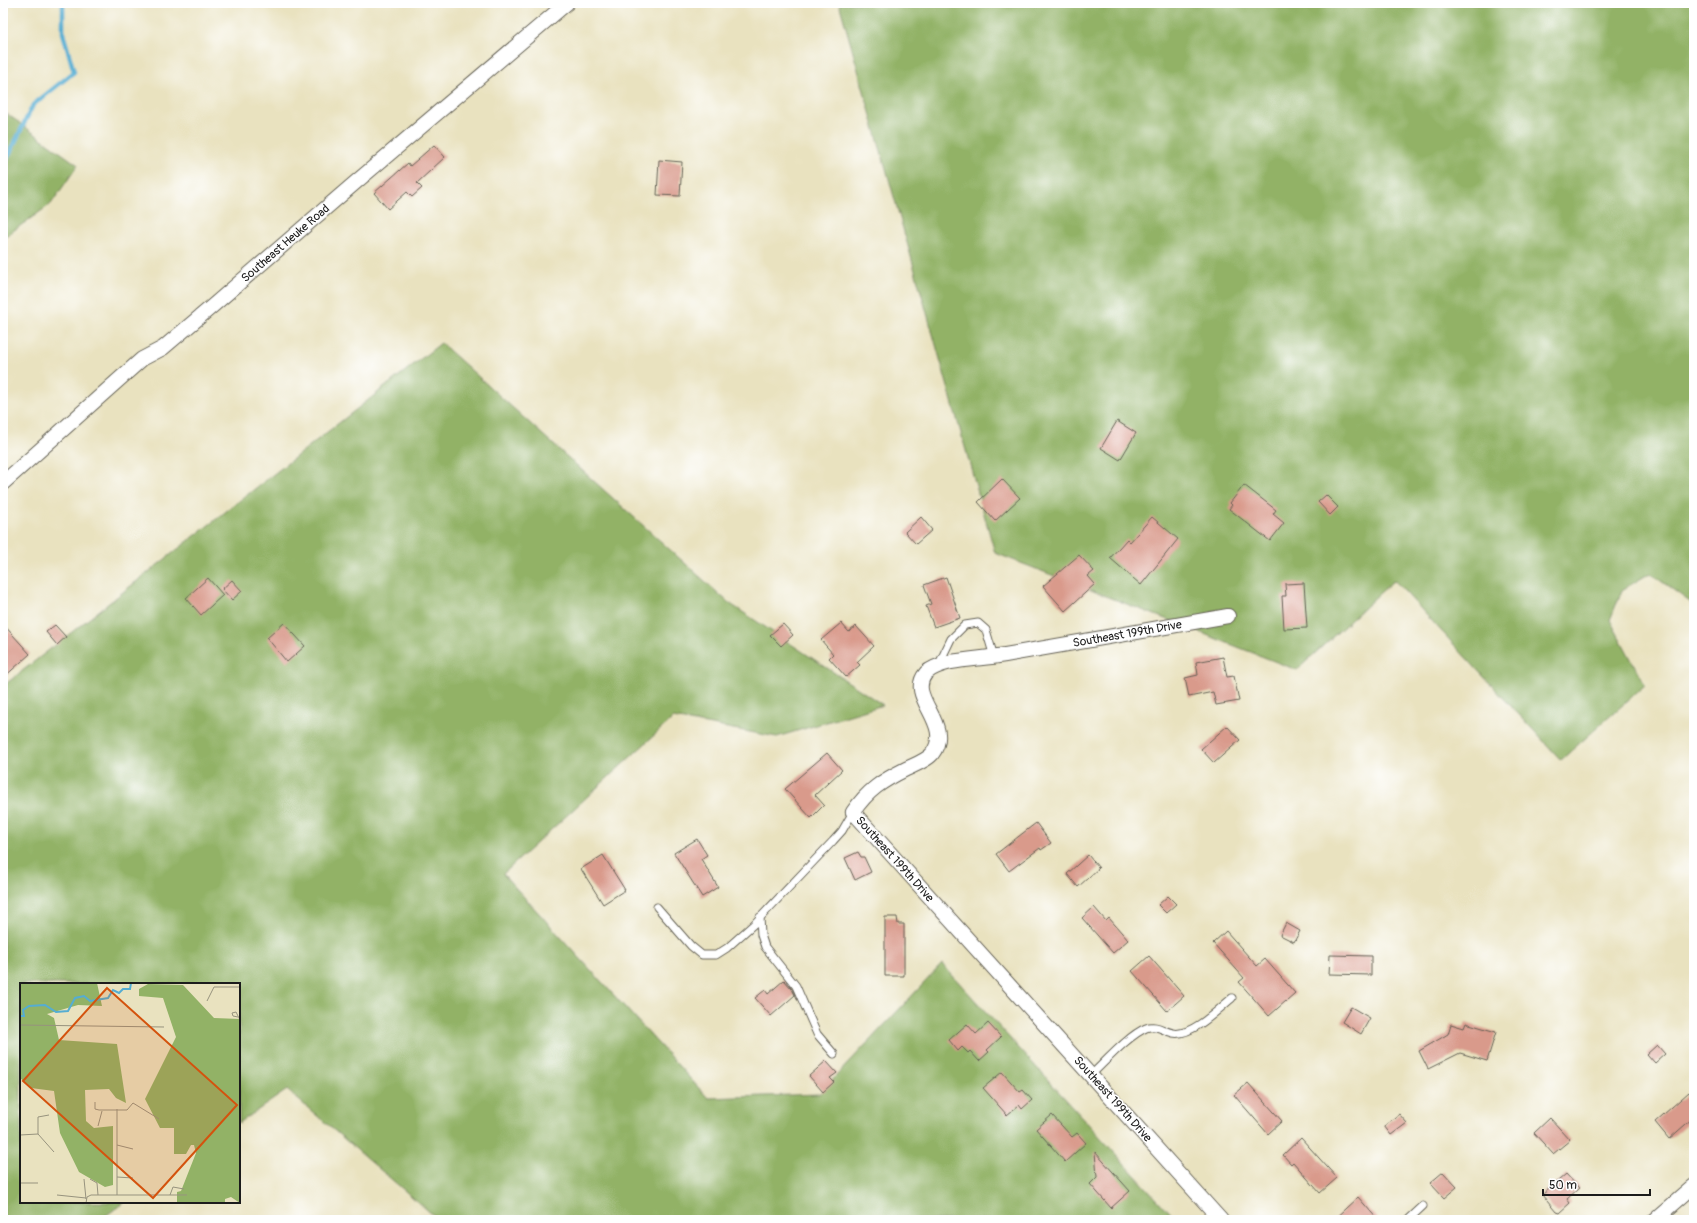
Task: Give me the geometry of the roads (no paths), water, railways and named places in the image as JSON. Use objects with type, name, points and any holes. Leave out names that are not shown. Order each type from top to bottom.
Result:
[{"type":"street","name":"Southeast Heuke Road","points":[[3,483],[142,359],[163,348],[209,310],[356,182],[567,3]]},
{"type":"street","name":"Southeast 199th Drive","points":[[1221,1220],[853,812],[868,792],[878,784],[922,761],[931,754],[937,742],[937,728],[931,713],[922,698],[920,683],[927,672],[938,666],[951,662],[994,657],[1228,616]]},
{"type":"street","points":[[1655,1220],[1694,1186]]},
{"type":"lane","points":[[938,666],[951,639],[965,626],[978,623],[986,630],[994,657]]},
{"type":"lane","points":[[657,908],[691,946],[702,955],[716,955],[727,948],[760,917],[833,841],[842,831],[853,812]]},
{"type":"lane","points":[[760,917],[761,935],[764,947],[796,986],[817,1034],[834,1054]]},
{"type":"lane","points":[[1090,1075],[1138,1032],[1149,1027],[1158,1027],[1173,1033],[1180,1033],[1193,1028],[1208,1018],[1232,998]]},
{"type":"lane","points":[[1408,1220],[1423,1206]]},
{"type":"waterway","points":[[3,167],[33,105],[74,72],[63,33],[63,3]]}]
